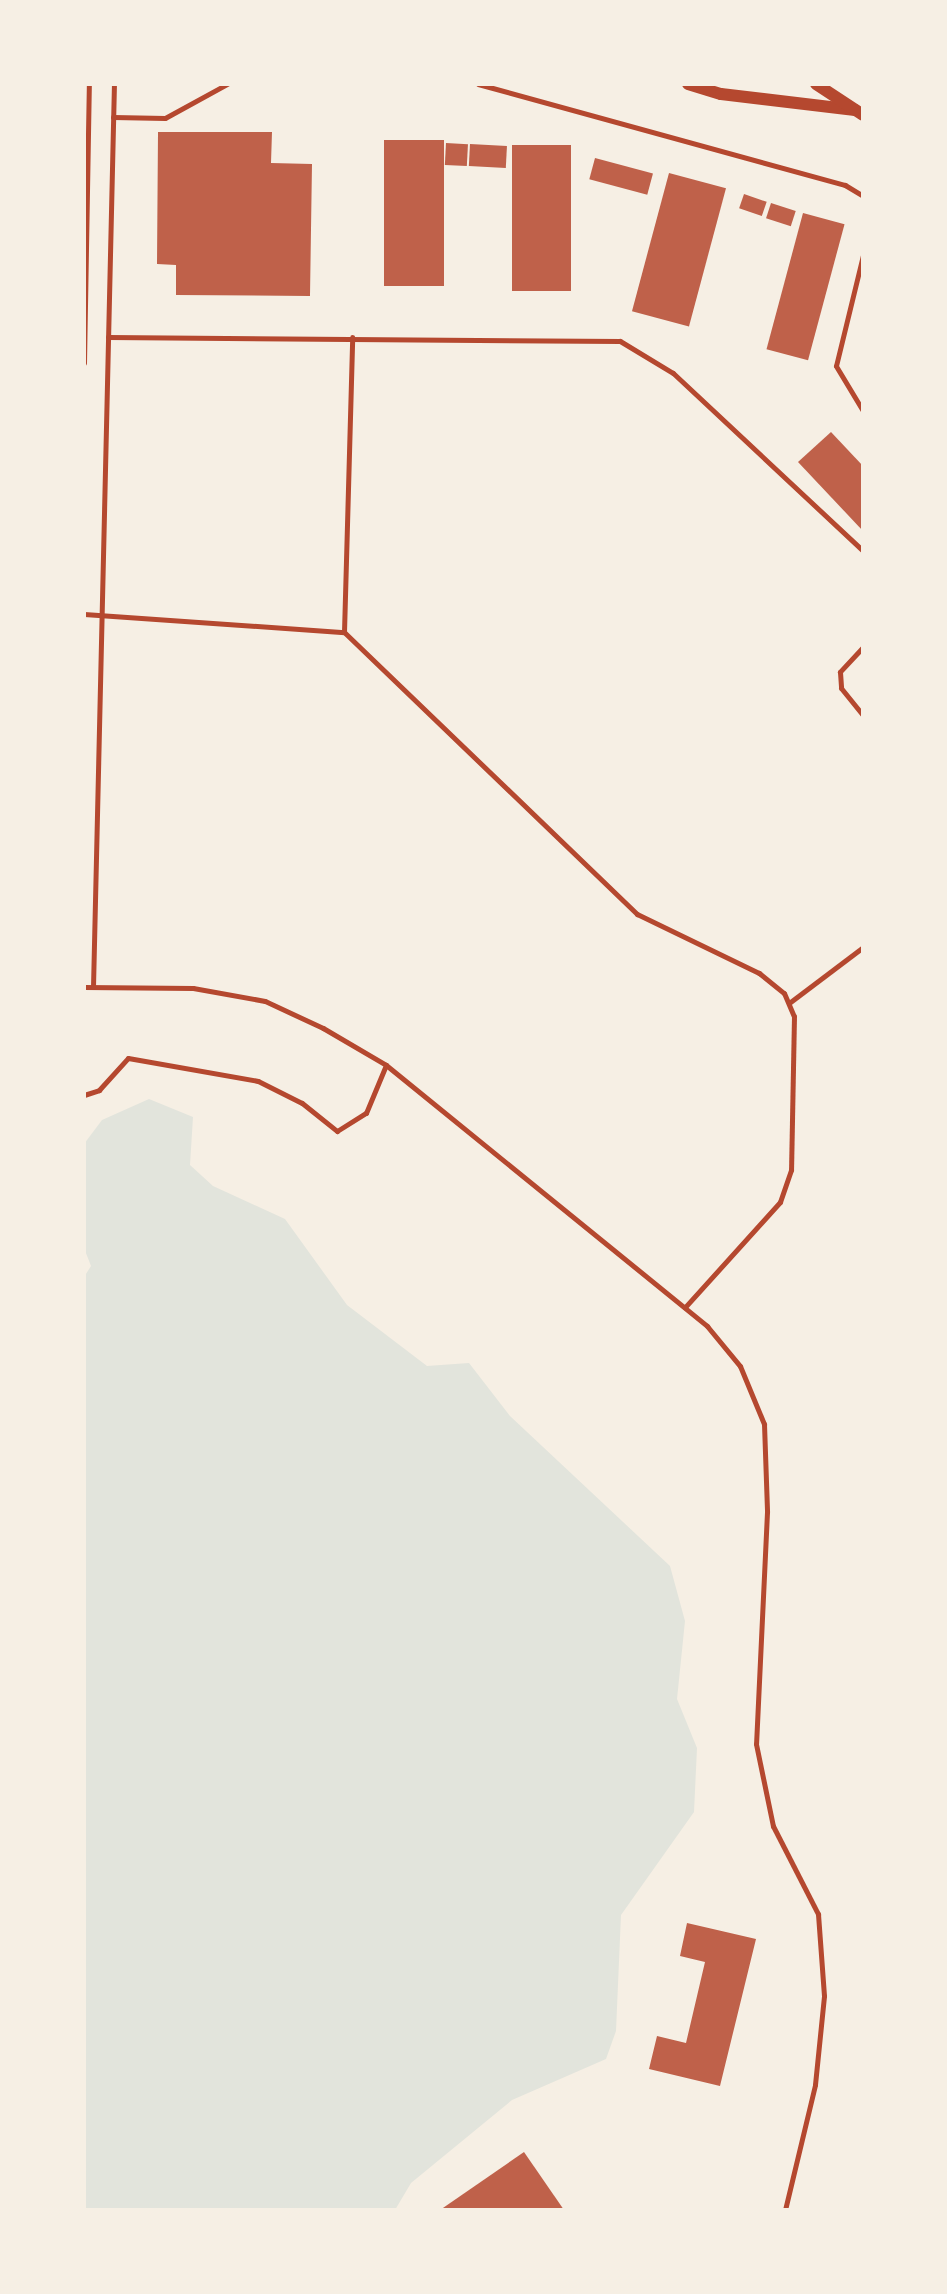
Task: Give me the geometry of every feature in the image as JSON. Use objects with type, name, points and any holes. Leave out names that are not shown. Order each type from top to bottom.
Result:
[{"type":"street","points":[[688,84],[721,94],[859,112]]},
{"type":"street","points":[[816,84],[859,112]]},
{"type":"lane","points":[[84,363],[89,84]]},
{"type":"lane","points":[[93,987],[114,84]]},
{"type":"lane","points":[[113,117],[165,118],[227,84]]},
{"type":"lane","points":[[478,84],[834,182],[863,196]]},
{"type":"lane","points":[[863,254],[836,366],[863,411]]},
{"type":"lane","points":[[108,337],[620,341],[673,373],[863,551]]},
{"type":"lane","points":[[344,632],[352,337]]},
{"type":"lane","points":[[84,614],[344,632],[637,914],[759,973],[789,1003],[796,1093],[790,1170],[780,1202],[685,1307]]},
{"type":"lane","points":[[863,647],[840,672],[841,688],[863,715]]},
{"type":"lane","points":[[789,1003],[863,947]]},
{"type":"lane","points":[[84,987],[192,988],[265,1001],[386,1065],[685,1307],[740,1366],[764,1424],[767,1512],[755,1744],[773,1826],[818,1914],[824,1996],[815,2085],[785,2210]]},
{"type":"lane","points":[[84,1095],[99,1090],[128,1058],[258,1081],[302,1103],[337,1131],[366,1113],[386,1065]]},
{"type":"shaded area","points":[[149,1099],[193,1117],[190,1165],[213,1186],[285,1219],[347,1305],[427,1366],[469,1363],[510,1416],[670,1566],[685,1621],[677,1699],[697,1748],[694,1812],[621,1915],[616,2031],[606,2059],[512,2100],[411,2183],[395,2210],[84,2210],[84,1277],[91,1266],[84,1248],[84,1144],[102,1120]]},
{"type":"building","points":[[158,132],[272,132],[271,163],[312,164],[310,296],[176,295],[176,265],[157,264]]},
{"type":"building","points":[[384,140],[444,140],[444,286],[384,286]]},
{"type":"building","points":[[446,143],[468,144],[467,166],[445,165]]},
{"type":"building","points":[[470,144],[507,146],[506,168],[469,166]]},
{"type":"building","points":[[512,145],[571,145],[571,291],[512,291]]},
{"type":"building","points":[[595,158],[653,174],[647,195],[589,179]]},
{"type":"building","points":[[669,173],[726,188],[689,326],[632,311]]},
{"type":"building","points":[[744,194],[767,202],[762,216],[739,208]]},
{"type":"building","points":[[771,203],[796,211],[791,226],[766,218]]},
{"type":"building","points":[[803,213],[845,224],[808,360],[767,349]]},
{"type":"building","points":[[831,432],[863,466],[863,531],[798,462]]},
{"type":"building","points":[[687,1923],[756,1939],[720,2086],[649,2069],[657,2036],[686,2043],[705,1962],[680,1956]]},
{"type":"building","points":[[524,2152],[564,2210],[440,2210]]}]
